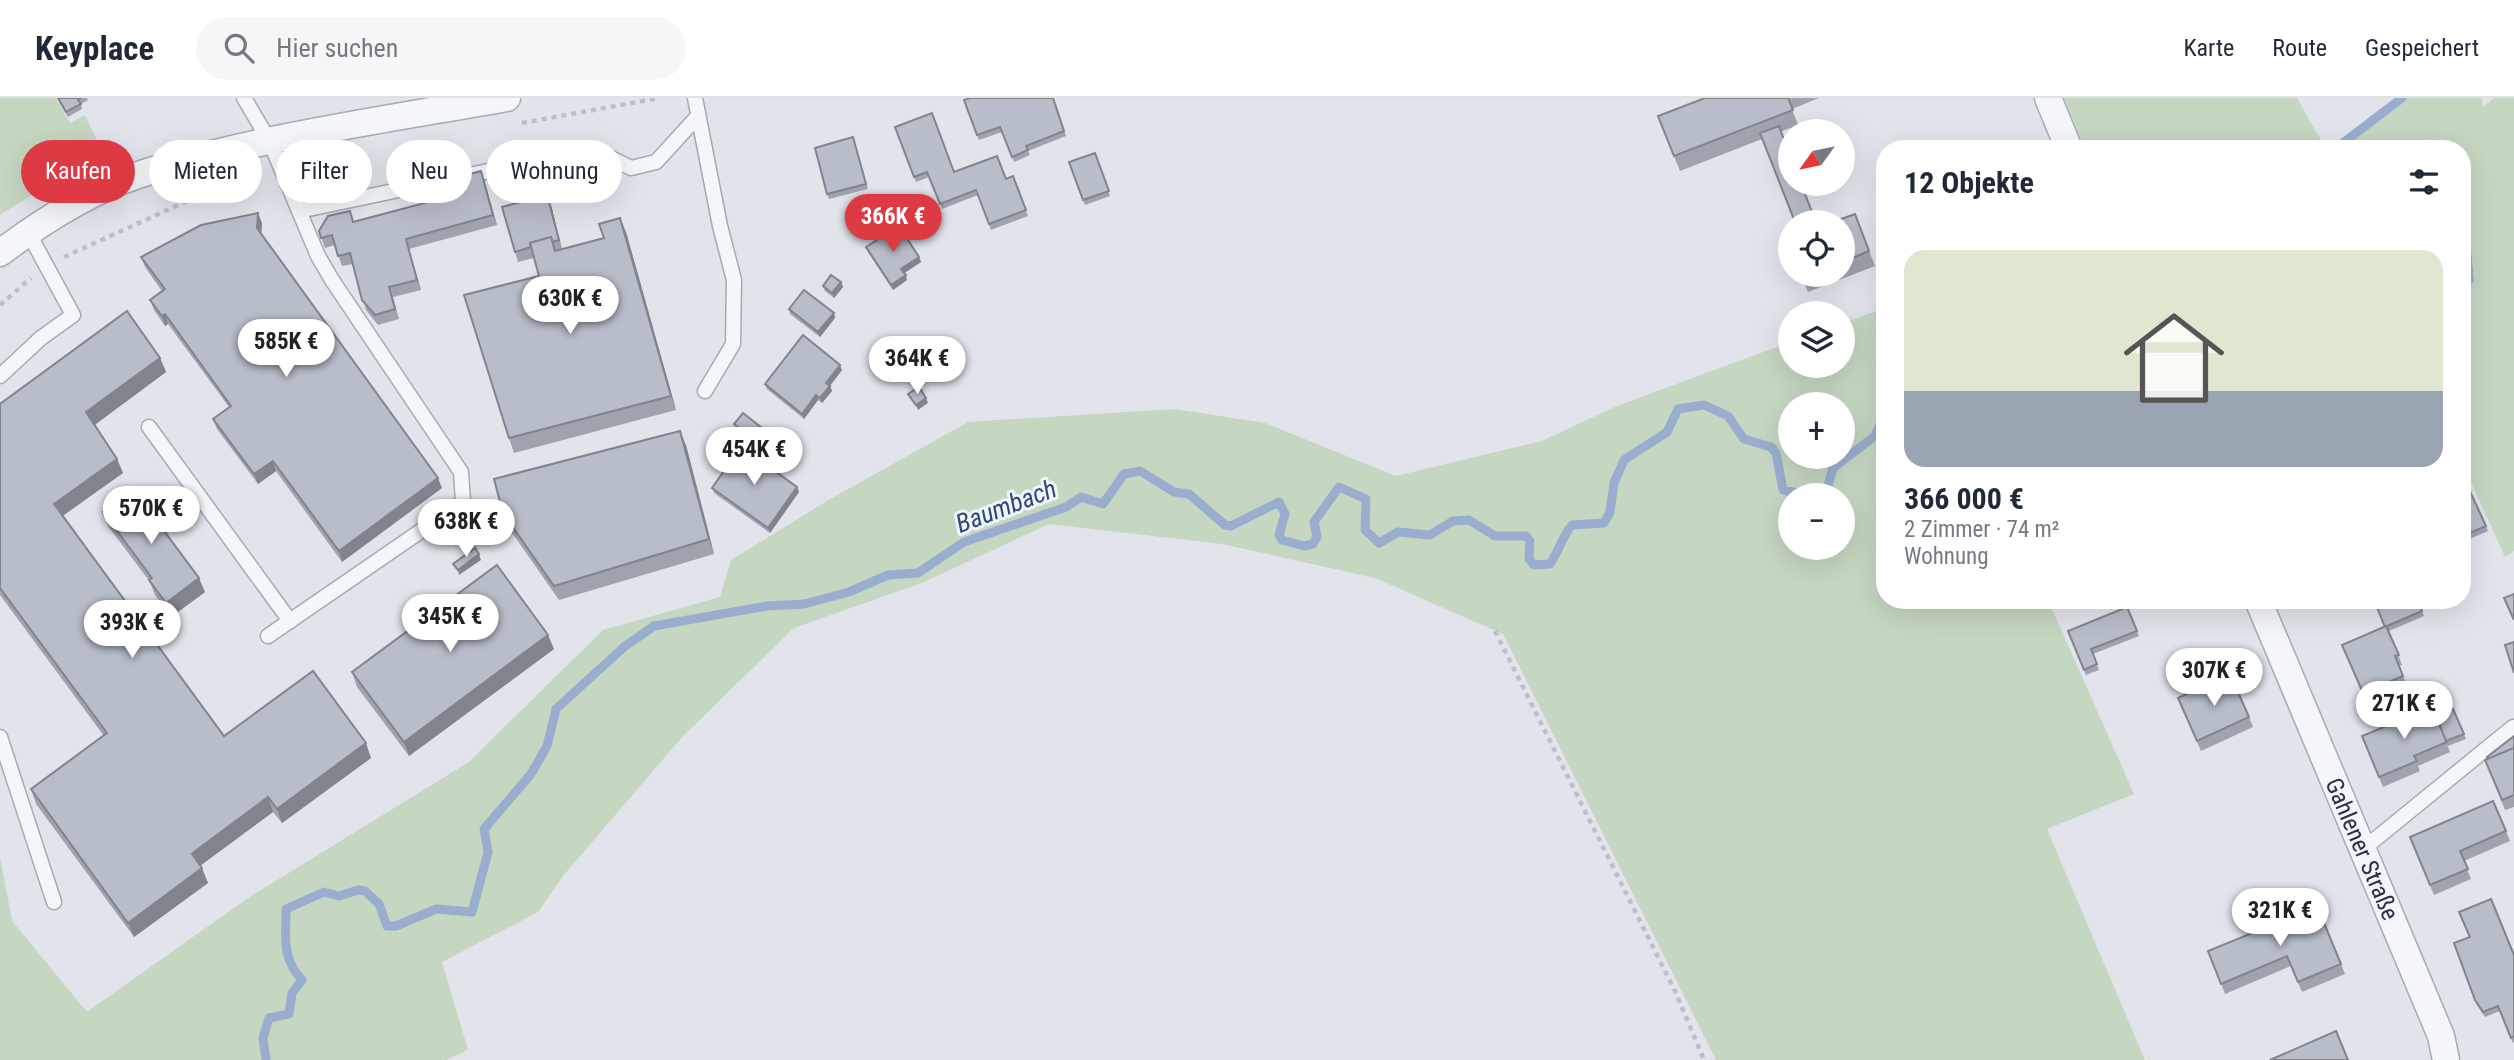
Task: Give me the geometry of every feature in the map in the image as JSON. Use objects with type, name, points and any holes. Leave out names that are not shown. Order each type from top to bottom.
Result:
[{"type":"street","points":[[0,253],[66,208],[136,176],[270,142],[507,98]]},
{"type":"street","points":[[2048,98],[2065,140]]},
{"type":"street","name":"Gahlener Straße","points":[[2262,609],[2441,1036],[2445,1060]]},
{"type":"lane","points":[[244,98],[276,156]]},
{"type":"lane","points":[[695,98],[720,226],[734,280],[733,344],[705,391]]},
{"type":"lane","points":[[299,211],[593,149],[631,168],[656,162],[698,116]]},
{"type":"lane","points":[[268,636],[463,502],[461,472],[348,308],[318,256],[296,203]]},
{"type":"lane","points":[[0,376],[41,338],[73,315],[28,232]]},
{"type":"lane","points":[[149,427],[290,621]]},
{"type":"lane","points":[[2362,850],[2513,727]]},
{"type":"lane","points":[[0,737],[54,902]]},
{"type":"path","points":[[521,123],[659,98]]},
{"type":"path","points":[[0,305],[46,265],[218,187],[276,169]]},
{"type":"path","points":[[1495,631],[1675,991],[1704,1060]]},
{"type":"green space","points":[[0,98],[56,98],[70,123],[85,115],[97,140],[21,140],[21,202],[0,215]]},
{"type":"green space","points":[[2064,98],[2297,98],[2321,140],[2081,140]]},
{"type":"green space","points":[[2396,98],[2482,98],[2483,107],[2494,98],[2514,98],[2514,551],[2505,557],[2471,482],[2471,140],[2341,140]]},
{"type":"green space","points":[[1876,311],[1876,609],[2052,609],[2134,794],[2047,829],[2145,1060],[1716,1060],[1503,634],[1375,578],[1222,544],[1049,524],[924,582],[794,628],[683,736],[563,876],[538,912],[442,962],[468,1050],[446,1060],[0,1060],[0,857],[12,921],[87,1012],[248,898],[469,762],[603,630],[720,597],[731,560],[827,501],[968,422],[1175,409],[1265,423],[1396,476],[1542,441],[1617,406],[1778,346],[1778,378],[1855,378],[1855,319]]},
{"type":"water","points":[[2471,249],[2474,282],[2471,284]]},
{"type":"building","points":[[58,98],[81,98],[78,100],[81,104],[66,112]]},
{"type":"building","points":[[1053,98],[1064,131],[1026,146],[1028,150],[1012,157],[1000,127],[977,135],[964,100]]},
{"type":"building","points":[[1705,98],[1788,98],[1793,110],[1674,156],[1658,116]]},
{"type":"building","points":[[932,113],[954,172],[997,156],[1006,179],[1013,176],[1026,210],[989,224],[976,190],[940,204],[927,172],[914,177],[895,127]]},
{"type":"building","points":[[1778,126],[1778,179],[1760,133]]},
{"type":"building","points":[[853,137],[866,184],[827,194],[815,148]]},
{"type":"building","points":[[1095,153],[1109,191],[1083,200],[1069,162]]},
{"type":"building","points":[[481,171],[486,189],[486,203],[490,203],[493,215],[406,239],[417,280],[389,287],[395,309],[375,315],[362,300],[350,253],[338,256],[332,235],[321,238],[319,231],[328,216],[350,211],[353,222],[425,203],[472,203],[472,173]]},
{"type":"building","points":[[1785,196],[1806,196],[1811,210],[1790,210]]},
{"type":"building","points":[[517,203],[549,203],[559,240],[552,242],[551,237],[530,243],[531,247],[515,252],[502,207]]},
{"type":"building","points":[[258,213],[257,228],[438,478],[339,551],[273,461],[254,474],[213,419],[231,406],[165,314],[162,316],[150,300],[165,289],[141,257],[201,225]]},
{"type":"building","points":[[1855,214],[1869,251],[1855,257]]},
{"type":"building","points":[[620,218],[671,396],[509,438],[464,295],[539,276],[530,243],[551,237],[555,251],[604,238],[599,224]]},
{"type":"building","points":[[899,226],[919,257],[901,269],[906,275],[891,285],[866,247]]},
{"type":"building","points":[[831,275],[841,282],[832,293],[823,286]]},
{"type":"building","points":[[804,290],[834,313],[818,332],[789,309]]},
{"type":"building","points":[[127,311],[160,358],[86,412],[117,459],[54,504],[224,736],[313,671],[366,743],[277,809],[268,797],[194,852],[192,854],[202,868],[128,923],[31,789],[107,733],[0,588],[0,404]]},
{"type":"building","points":[[803,335],[840,365],[826,383],[830,386],[820,398],[816,395],[802,414],[765,384]]},
{"type":"building","points":[[919,387],[926,398],[916,405],[908,394]]},
{"type":"building","points":[[743,413],[776,439],[767,450],[734,424]]},
{"type":"building","points":[[680,431],[709,539],[554,586],[503,513],[494,479]]},
{"type":"building","points":[[741,447],[797,487],[768,528],[712,488]]},
{"type":"building","points":[[133,489],[199,578],[166,603],[149,580],[152,578],[103,512]]},
{"type":"building","points":[[2471,494],[2486,526],[2471,533]]},
{"type":"building","points":[[475,548],[479,554],[458,570],[453,564]]},
{"type":"building","points":[[497,565],[548,635],[404,742],[352,672]]},
{"type":"building","points":[[2514,594],[2514,620],[2504,598]]},
{"type":"building","points":[[2128,609],[2137,631],[2091,649],[2097,664],[2084,670],[2068,631]]},
{"type":"building","points":[[2378,609],[2421,609],[2422,611],[2385,627]]},
{"type":"building","points":[[2386,626],[2399,655],[2395,656],[2403,676],[2363,693],[2342,645]]},
{"type":"building","points":[[2514,642],[2514,673],[2505,645]]},
{"type":"building","points":[[2230,674],[2249,717],[2197,741],[2178,698]]},
{"type":"building","points":[[2432,707],[2447,742],[2414,756],[2417,761],[2379,777],[2362,736]]},
{"type":"building","points":[[2453,709],[2464,734],[2446,741],[2436,716]]},
{"type":"building","points":[[2514,736],[2514,748],[2488,759],[2487,757]]},
{"type":"building","points":[[2514,748],[2514,795],[2502,800],[2485,760]]},
{"type":"building","points":[[2493,801],[2506,831],[2460,851],[2468,869],[2430,885],[2410,837]]},
{"type":"building","points":[[2491,899],[2514,955],[2514,1036],[2511,1038],[2498,1006],[2483,1012],[2475,1000],[2454,943],[2470,937],[2459,912]]},
{"type":"building","points":[[2317,906],[2341,964],[2298,982],[2287,956],[2221,984],[2208,951],[2289,918],[2288,915]]},
{"type":"building","points":[[2336,1031],[2348,1060],[2270,1060]]},
{"type":"waterway","name":"Baumbach","points":[[2347,140],[2402,98]]},
{"type":"waterway","name":"Baumbach","points":[[266,1060],[263,1038],[269,1018],[289,1014],[292,993],[302,980],[295,972],[288,955],[286,909],[324,892],[339,896],[358,890],[365,891],[379,904],[387,926],[396,926],[436,909],[472,912],[488,852],[484,829],[531,774],[547,746],[556,709],[624,647],[654,626],[767,606],[804,604],[849,592],[888,575],[918,573],[964,542],[1066,507],[1081,497],[1103,504],[1124,474],[1140,471],[1174,492],[1189,494],[1225,525],[1231,526],[1279,502],[1285,514],[1279,535],[1282,540],[1304,546],[1313,544],[1317,537],[1314,522],[1339,487],[1366,499],[1365,530],[1379,543],[1398,532],[1430,535],[1453,521],[1469,520],[1495,536],[1526,536],[1530,541],[1529,559],[1534,565],[1550,564],[1572,525],[1604,523],[1610,512],[1614,483],[1624,460],[1667,432],[1678,409],[1704,405],[1728,416],[1744,439],[1771,447],[1776,453],[1782,483]]},
{"type":"waterway","name":"Baumbach","points":[[1829,483],[1833,468],[1876,434]]}]
